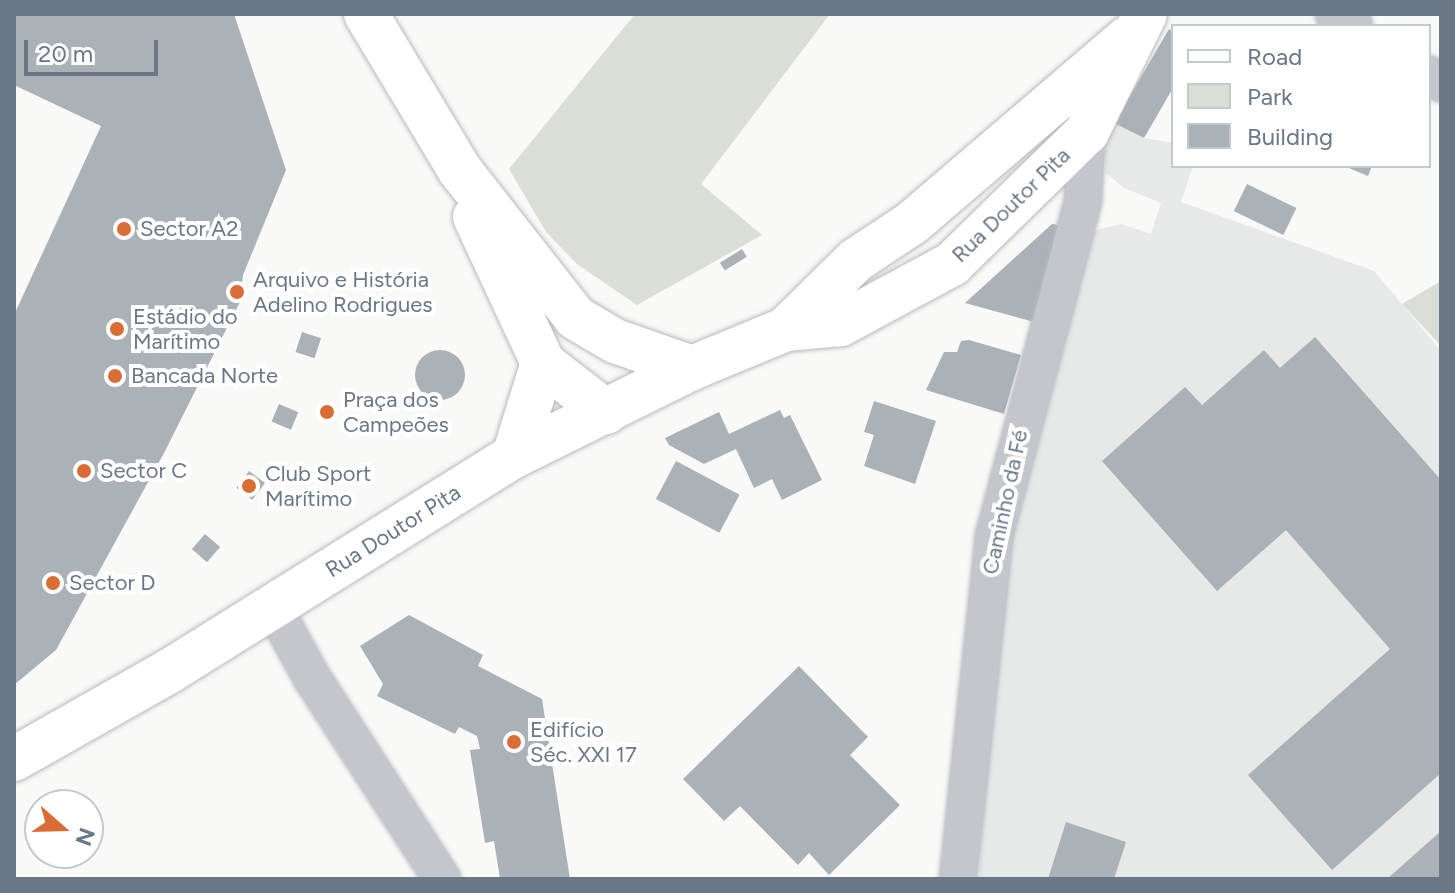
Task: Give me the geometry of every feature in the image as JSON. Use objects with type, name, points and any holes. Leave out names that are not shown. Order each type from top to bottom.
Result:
[{"type":"main road","points":[[366,14],[459,169],[576,318],[615,341],[692,368]]},
{"type":"main road","name":"Rua Doutor Pita","points":[[14,759],[168,672],[272,605],[533,448],[593,402],[692,368],[786,329],[841,324],[952,264],[1087,132],[1140,23]]},
{"type":"main road","name":"Rua Doutor Pita","points":[[786,329],[856,260],[912,223],[1140,23]]},
{"type":"main road","points":[[459,169],[485,245],[543,363],[593,402]]},
{"type":"main road","points":[[576,318],[593,402]]},
{"type":"main road","points":[[533,448],[543,363]]},
{"type":"street","name":"Caminho da Fé","points":[[958,879],[994,536],[1083,201],[1087,132]]},
{"type":"street","points":[[272,605],[312,678],[442,879]]},
{"type":"shaded area","points":[[1114,123],[1144,138],[1171,143],[1171,168],[1192,168],[1181,202],[1374,271],[1441,351],[1441,879],[979,879],[998,583],[1093,231],[1121,224],[1151,234],[1161,203],[1124,188],[1106,173],[1105,147]]},
{"type":"green space","points":[[635,14],[830,14],[701,184],[762,235],[637,305],[577,264],[546,232],[509,169]]},
{"type":"green space","points":[[1441,281],[1441,346],[1402,304]]},
{"type":"building","name":"Estádio do Marítimo","points":[[14,14],[234,14],[286,170],[243,275],[240,302],[164,453],[56,650],[14,685],[14,315],[101,126],[14,85]]},
{"type":"building","points":[[1169,29],[1171,91],[1144,138],[1114,123]]},
{"type":"building","points":[[1349,168],[1371,168],[1368,176]]},
{"type":"building","points":[[1247,184],[1296,208],[1283,235],[1234,211]]},
{"type":"building","points":[[1052,224],[1058,225],[1034,322],[965,303]]},
{"type":"building","points":[[742,249],[747,257],[725,270],[720,263]]},
{"type":"building","points":[[302,332],[321,338],[315,358],[296,352]]},
{"type":"building","points":[[1315,337],[1441,480],[1441,773],[1332,870],[1248,775],[1390,649],[1286,530],[1217,591],[1102,461],[1185,387],[1202,405],[1264,350],[1280,368]]},
{"type":"building","points":[[969,340],[1021,355],[1004,414],[926,390],[944,352],[957,352],[961,341]]},
{"type":"building","points":[[440,350],[458,357],[465,375],[458,393],[440,400],[422,393],[415,375],[422,357]]},
{"type":"building","points":[[874,401],[936,421],[915,484],[864,466],[874,435],[864,432]]},
{"type":"building","points":[[279,404],[298,412],[291,430],[272,421]]},
{"type":"building","points":[[780,410],[784,418],[790,415],[822,480],[782,500],[772,479],[754,488],[736,449],[704,464],[669,445],[665,438],[719,412],[729,434]]},
{"type":"building","points":[[676,461],[740,495],[719,533],[656,499]]},
{"type":"building","points":[[249,471],[265,483],[252,500],[236,488]]},
{"type":"building","points":[[205,534],[220,547],[207,562],[192,549]]},
{"type":"building","name":"Edifício Séc. XXI 17","points":[[409,615],[483,655],[478,666],[542,699],[570,879],[500,879],[494,841],[485,843],[470,750],[480,749],[477,736],[459,727],[455,734],[377,696],[383,684],[360,646]]},
{"type":"building","points":[[799,666],[868,737],[850,755],[900,805],[829,875],[809,853],[798,865],[740,806],[724,821],[683,779]]},
{"type":"building","points":[[1066,822],[1126,842],[1114,879],[1048,879]]},
{"type":"building","points":[[1441,831],[1441,879],[1387,879]]},
{"type":"place","name":"Sector A2","points":[[124,229]]},
{"type":"place","name":"Arquivo e História Adelino Rodrigues","points":[[237,292]]},
{"type":"place","name":"Estádio do Marítimo","points":[[117,329]]},
{"type":"place","name":"Bancada Norte","points":[[115,376]]},
{"type":"place","name":"Praça dos Campeões","points":[[327,412]]},
{"type":"place","name":"Sector C","points":[[84,471]]},
{"type":"place","name":"Club Sport Marítimo","points":[[249,486]]},
{"type":"place","name":"Sector D","points":[[53,583]]},
{"type":"place","name":"Edifício Séc. XXI 17","points":[[514,742]]}]
